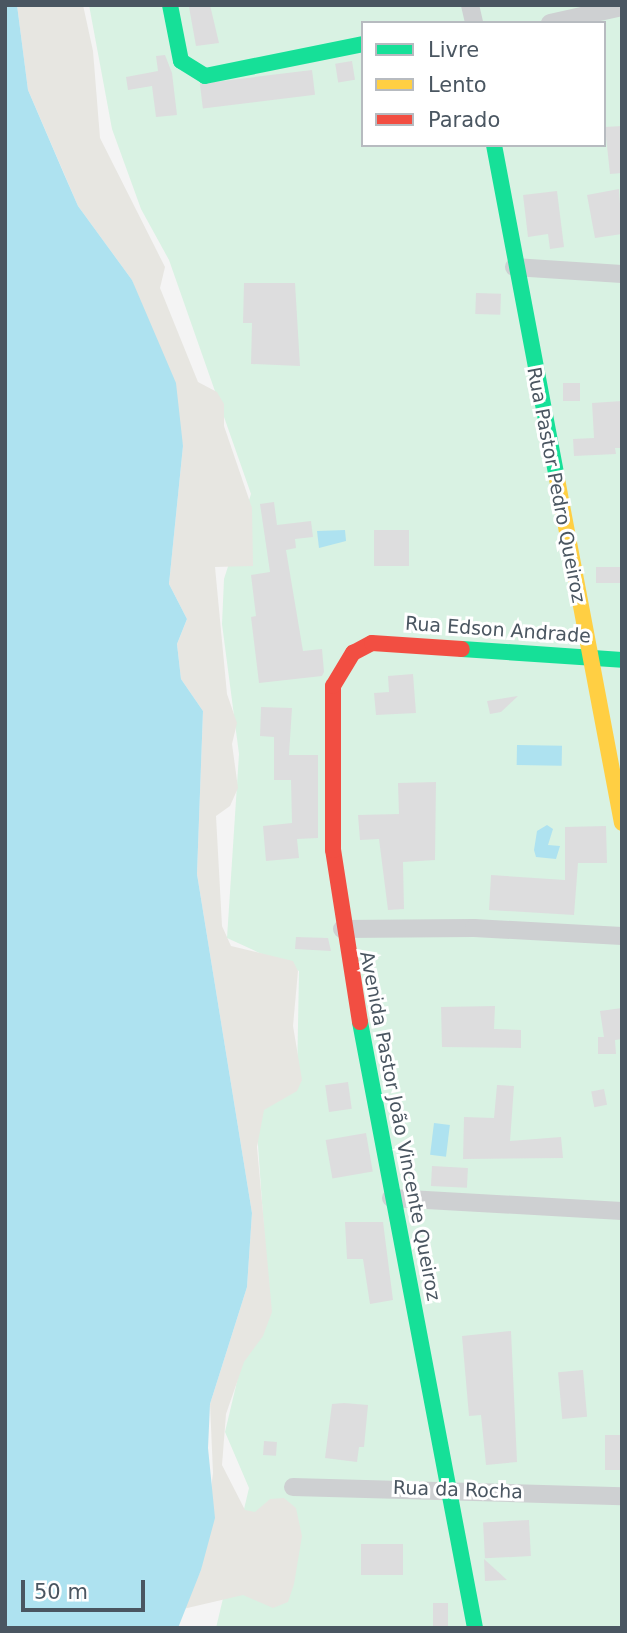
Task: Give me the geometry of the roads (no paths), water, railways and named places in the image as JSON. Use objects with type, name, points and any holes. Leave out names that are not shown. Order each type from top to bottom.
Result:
[{"type":"street","points":[[170,5],[177,45],[185,67],[205,76],[361,44]]},
{"type":"street","points":[[559,21],[622,7]]},
{"type":"street","name":"Rua Pastor Pedro Queiroz","points":[[494,147],[514,267],[622,824]]},
{"type":"street","points":[[514,267],[622,274]]},
{"type":"street","name":"Rua Edson Andrade","points":[[372,643],[622,660]]},
{"type":"street","name":"Avenida Pastor João Vincente Queiroz","points":[[372,643],[353,653],[333,686],[332,850],[341,929],[475,1628]]},
{"type":"street","points":[[341,929],[474,928],[622,936]]},
{"type":"street","points":[[391,1198],[622,1211]]},
{"type":"street","name":"Rua da Rocha","points":[[293,1487],[449,1488],[622,1496]]},
{"type":"water","points":[[5,5],[17,5],[28,90],[78,206],[132,280],[176,383],[183,446],[169,584],[187,619],[177,644],[181,679],[203,711],[197,874],[252,1213],[247,1287],[210,1404],[208,1448],[215,1518],[201,1570],[178,1628],[5,1628]]},
{"type":"water","points":[[345,530],[346,541],[319,548],[317,531]]},
{"type":"water","points":[[517,745],[562,746],[562,766],[517,765]]},
{"type":"water","points":[[547,825],[553,829],[548,845],[560,846],[556,859],[536,857],[534,850],[537,831]]},
{"type":"water","points":[[434,1123],[450,1125],[446,1157],[430,1155]]}]
